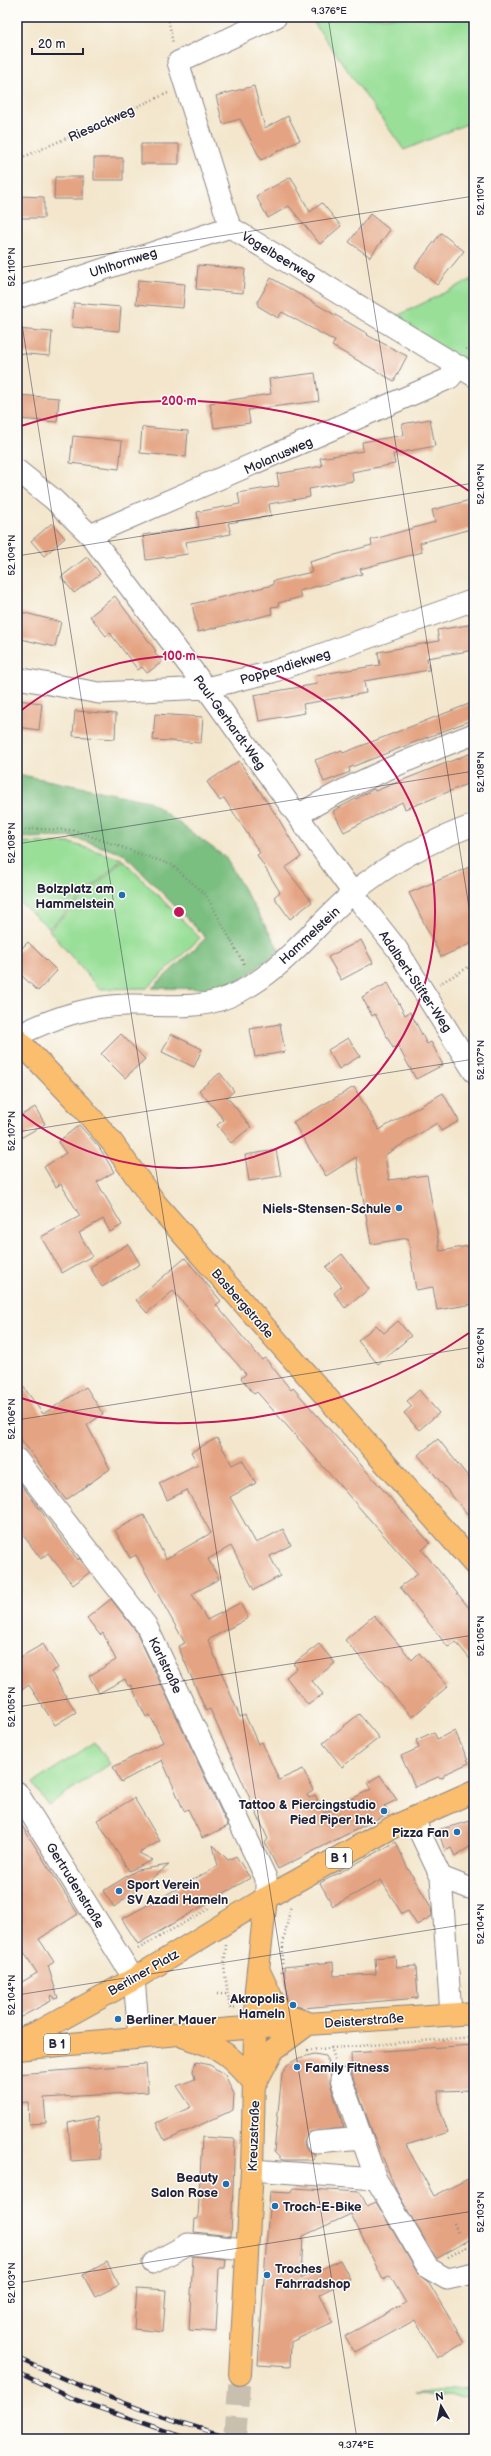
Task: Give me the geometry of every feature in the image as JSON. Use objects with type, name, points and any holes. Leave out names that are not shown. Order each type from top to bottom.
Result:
[{"type":"main road","name":"Basbergstraße","points":[[17,1039],[82,1106],[111,1141],[156,1204],[474,1564]]},
{"type":"main road","name":"B 1","points":[[266,1898],[413,1818],[474,1791]]},
{"type":"main road","name":"Berliner Platz","points":[[17,2040],[36,2033],[134,1979],[214,1918],[266,1898]]},
{"type":"main road","name":"Kreuzstraße","points":[[240,2374],[252,2170],[257,1968],[266,1898]]},
{"type":"main road","points":[[257,1968],[274,2003],[287,2016],[309,2024]]},
{"type":"main road","name":"Deisterstraße","points":[[255,2027],[474,2013]]},
{"type":"main road","points":[[175,2034],[213,2045],[226,2053],[255,2084],[273,2050],[309,2024]]},
{"type":"main road","name":"B 1","points":[[17,2049],[139,2036],[255,2027]]},
{"type":"street","points":[[178,62],[276,17]]},
{"type":"street","name":"Vogelbeerweg","points":[[178,62],[230,227],[467,371]]},
{"type":"street","name":"Uhlhornweg","points":[[17,298],[230,227]]},
{"type":"street","name":"Molanusweg","points":[[90,535],[467,371]]},
{"type":"street","name":"Paul-Gerhardt-Weg","points":[[17,470],[53,498],[90,535],[206,688],[353,893]]},
{"type":"street","name":"Poppendiekweg","points":[[17,678],[99,693],[206,688],[272,672],[474,600]]},
{"type":"street","points":[[298,815],[338,791],[387,767],[474,734]]},
{"type":"street","name":"Hammelstein","points":[[17,1036],[48,1021],[86,1008],[127,1005],[174,1007],[202,1005],[228,997],[254,983],[292,954],[353,893],[390,866],[430,844],[474,825]]},
{"type":"street","name":"Adalbert-Stifter-Weg","points":[[353,893],[397,949],[474,1072]]},
{"type":"street","name":"Karlstraße","points":[[17,1459],[146,1625],[266,1878],[266,1898]]},
{"type":"street","name":"Gertrudenstraße","points":[[17,1792],[122,1956],[134,1979]]},
{"type":"street","points":[[413,1818],[441,1877],[451,2014]]},
{"type":"street","points":[[441,1877],[471,1888]]},
{"type":"street","points":[[443,1908],[471,1888]]},
{"type":"street","points":[[134,1979],[139,2036]]},
{"type":"street","points":[[341,2079],[376,2180],[428,2268],[447,2279],[474,2273]]},
{"type":"street","points":[[316,2142],[362,2138]]},
{"type":"street","points":[[252,2170],[376,2180]]},
{"type":"street","points":[[153,2263],[188,2244],[247,2249]]},
{"type":"path","points":[[168,17],[178,62]]},
{"type":"path","name":"Riesackweg","points":[[17,160],[185,86]]},
{"type":"path","points":[[17,831],[33,829],[74,830],[172,865],[206,895],[254,983]]},
{"type":"path","points":[[425,992],[474,964]]},
{"type":"path","points":[[282,1974],[283,1944],[292,1903]]},
{"type":"path","points":[[122,1956],[129,1951],[140,1949],[214,1918],[225,1936],[226,1950],[224,1967],[230,2008]]},
{"type":"path","points":[[217,1994],[227,1994]]},
{"type":"path","points":[[454,2223],[458,2232]]},
{"type":"green space","points":[[326,17],[474,17],[474,121],[404,150],[314,23]]},
{"type":"green space","points":[[474,278],[474,376],[387,321]]},
{"type":"green space","points":[[17,774],[149,801],[225,857],[280,951],[228,989],[152,988],[206,938],[124,854],[71,837],[17,838]]},
{"type":"green space","points":[[17,842],[70,843],[122,859],[49,928],[17,900]]},
{"type":"green space","name":"Bolzplatz am Hammelstein","points":[[123,860],[200,938],[147,988],[99,989],[49,930]]},
{"type":"green space","points":[[95,1742],[110,1764],[48,1805],[33,1783]]},
{"type":"green space","points":[[474,2387],[474,2397],[413,2395]]},
{"type":"building","points":[[254,86],[265,128],[288,116],[300,140],[261,160],[240,119],[223,124],[216,96]]},
{"type":"building","points":[[141,144],[179,144],[179,164],[141,164]]},
{"type":"building","points":[[94,158],[123,158],[123,180],[94,180]]},
{"type":"building","points":[[55,177],[83,177],[83,199],[54,199]]},
{"type":"building","points":[[291,177],[310,212],[322,203],[341,226],[320,244],[289,206],[268,218],[256,196]]},
{"type":"building","points":[[17,196],[44,197],[44,218],[17,218]]},
{"type":"building","points":[[370,214],[390,230],[370,257],[349,242]]},
{"type":"building","points":[[441,233],[464,251],[437,285],[415,267]]},
{"type":"building","points":[[198,265],[245,269],[243,293],[196,289]]},
{"type":"building","points":[[271,278],[368,334],[367,335],[407,356],[394,381],[332,346],[335,341],[282,312],[278,318],[258,306],[258,301]]},
{"type":"building","points":[[138,280],[185,284],[183,308],[136,304]]},
{"type":"building","points":[[74,303],[121,307],[119,331],[72,327]]},
{"type":"building","points":[[17,329],[52,332],[50,356],[17,353]]},
{"type":"building","points":[[315,373],[319,401],[248,410],[250,423],[214,428],[210,403],[271,394],[269,379]]},
{"type":"building","points":[[17,395],[59,398],[57,422],[17,419]]},
{"type":"building","points":[[430,419],[435,446],[393,454],[395,464],[352,472],[353,481],[309,489],[310,497],[269,504],[271,516],[228,523],[231,534],[186,542],[188,554],[146,560],[143,535],[199,527],[197,512],[240,504],[238,493],[279,486],[277,474],[322,466],[320,458],[363,451],[362,442],[404,435],[402,424]]},
{"type":"building","points":[[142,427],[188,431],[186,457],[140,453]]},
{"type":"building","points":[[73,436],[122,441],[119,469],[70,463]]},
{"type":"building","points":[[474,499],[474,528],[420,543],[422,552],[360,569],[362,574],[299,591],[301,597],[278,603],[279,606],[271,607],[272,614],[198,632],[192,604],[273,585],[273,581],[312,572],[309,562],[372,545],[371,540],[435,522],[432,510]]},
{"type":"building","points":[[52,523],[65,538],[44,556],[31,541]]},
{"type":"building","points":[[87,557],[100,574],[74,593],[61,577]]},
{"type":"building","points":[[115,596],[156,651],[154,652],[162,662],[147,673],[142,667],[138,670],[110,633],[106,636],[90,616]]},
{"type":"building","points":[[17,611],[61,622],[55,647],[17,638]]},
{"type":"building","points":[[474,624],[474,650],[427,658],[429,670],[364,681],[366,693],[303,704],[305,713],[259,721],[254,695],[317,684],[316,675],[380,665],[378,652],[439,641],[437,630]]},
{"type":"building","points":[[17,700],[42,703],[39,730],[17,727]]},
{"type":"building","points":[[474,702],[474,719],[349,768],[350,772],[324,782],[315,760],[342,750],[343,753]]},
{"type":"building","points":[[75,711],[116,714],[115,739],[73,736]]},
{"type":"building","points":[[155,714],[203,717],[201,743],[153,740]]},
{"type":"building","points":[[474,752],[474,781],[429,800],[405,809],[402,802],[344,832],[333,811],[374,789],[375,791]]},
{"type":"building","points":[[239,761],[278,818],[301,857],[285,868],[312,902],[290,919],[274,897],[280,892],[257,855],[260,853],[224,798],[220,801],[207,782]]},
{"type":"building","points":[[474,865],[474,942],[441,957],[409,893]]},
{"type":"building","points":[[361,940],[373,963],[341,980],[328,957]]},
{"type":"building","points":[[28,942],[57,971],[38,991],[17,971],[17,953]]},
{"type":"building","points":[[388,983],[405,1015],[410,1012],[427,1044],[431,1042],[443,1065],[416,1079],[398,1046],[393,1048],[375,1014],[372,1016],[362,997]]},
{"type":"building","points":[[280,1024],[285,1052],[255,1057],[250,1029]]},
{"type":"building","points":[[121,1034],[145,1059],[125,1078],[101,1054]]},
{"type":"building","points":[[171,1034],[202,1049],[194,1067],[162,1052]]},
{"type":"building","points":[[348,1038],[360,1056],[339,1069],[328,1050]]},
{"type":"building","points":[[220,1073],[234,1091],[227,1097],[251,1127],[231,1143],[217,1125],[224,1120],[199,1090]]},
{"type":"building","points":[[354,1087],[379,1130],[443,1093],[459,1121],[441,1131],[437,1123],[385,1155],[389,1180],[427,1175],[440,1251],[474,1245],[474,1304],[437,1310],[433,1287],[416,1290],[408,1238],[371,1244],[356,1157],[326,1176],[293,1122]]},
{"type":"building","points":[[35,1107],[45,1124],[17,1140],[17,1118]]},
{"type":"building","points":[[79,1125],[99,1147],[114,1172],[97,1182],[122,1225],[110,1232],[103,1219],[79,1233],[92,1256],[62,1273],[41,1237],[80,1216],[61,1184],[56,1187],[44,1167],[66,1153],[58,1142]]},
{"type":"building","points":[[276,1150],[281,1176],[249,1181],[245,1155]]},
{"type":"building","points":[[128,1244],[140,1264],[102,1287],[90,1267]]},
{"type":"building","points":[[342,1254],[369,1289],[345,1308],[334,1293],[342,1286],[326,1267]]},
{"type":"building","points":[[185,1258],[221,1301],[216,1305],[262,1360],[265,1358],[291,1390],[293,1388],[430,1543],[422,1550],[474,1614],[474,1664],[456,1642],[448,1647],[400,1587],[418,1574],[257,1392],[254,1394],[241,1378],[246,1374],[173,1291],[147,1313],[136,1300]]},
{"type":"building","points":[[398,1321],[411,1336],[378,1364],[358,1341],[376,1325],[384,1333]]},
{"type":"building","points":[[17,1378],[43,1414],[86,1387],[103,1414],[87,1425],[110,1469],[66,1500],[17,1434]]},
{"type":"building","points":[[419,1390],[439,1413],[419,1430],[404,1413],[412,1406],[407,1401]]},
{"type":"building","points":[[217,1438],[232,1465],[242,1460],[256,1483],[230,1497],[256,1543],[283,1529],[291,1545],[270,1556],[280,1576],[254,1590],[231,1546],[208,1559],[219,1579],[192,1594],[207,1620],[240,1603],[248,1618],[208,1640],[240,1717],[245,1715],[258,1744],[262,1742],[279,1780],[303,1769],[313,1790],[307,1795],[309,1798],[315,1795],[324,1813],[371,1789],[367,1783],[380,1775],[397,1800],[384,1806],[389,1813],[278,1869],[265,1843],[268,1839],[210,1709],[206,1711],[178,1646],[185,1643],[136,1555],[130,1558],[115,1530],[144,1515],[166,1559],[211,1533],[187,1490],[167,1500],[159,1483],[198,1464],[191,1452]]},
{"type":"building","points":[[438,1439],[474,1484],[474,1522],[418,1455]]},
{"type":"building","points":[[17,1479],[78,1560],[79,1558],[90,1572],[73,1585],[48,1553],[41,1559],[17,1527]]},
{"type":"building","points":[[111,1599],[136,1631],[228,1826],[202,1838],[188,1809],[184,1811],[162,1760],[121,1782],[113,1767],[163,1742],[150,1715],[146,1717],[131,1685],[128,1686],[125,1679],[99,1693],[89,1676],[116,1660],[103,1633],[100,1635],[87,1618]]},
{"type":"building","points":[[374,1615],[412,1660],[419,1653],[448,1686],[412,1717],[345,1640]]},
{"type":"building","points":[[43,1644],[58,1668],[51,1672],[76,1712],[55,1725],[29,1685],[17,1693],[17,1659]]},
{"type":"building","points":[[319,1644],[335,1663],[312,1681],[323,1694],[308,1705],[286,1677],[297,1668],[293,1664]]},
{"type":"building","points":[[359,1714],[379,1738],[342,1767],[323,1743]]},
{"type":"building","points":[[455,1731],[469,1763],[445,1774],[443,1778],[438,1777],[415,1787],[401,1756],[419,1748],[416,1740],[434,1732],[437,1739]]},
{"type":"building","points":[[134,1798],[160,1841],[139,1853],[153,1860],[129,1871],[97,1820]]},
{"type":"building","points":[[17,1818],[78,1914],[39,1939],[54,1962],[48,1966],[58,1998],[54,1999],[52,1995],[50,1997],[51,2001],[17,2019],[17,1985],[37,1973],[17,1941]]},
{"type":"building","points":[[474,1820],[474,1844],[455,1856],[451,1848],[445,1851],[438,1830]]},
{"type":"building","points":[[396,1842],[407,1867],[431,1907],[432,1916],[417,1925],[408,1911],[402,1914],[381,1880],[333,1906],[320,1883]]},
{"type":"building","points":[[213,1845],[228,1860],[236,1856],[250,1878],[138,1944],[122,1919],[218,1866]]},
{"type":"building","points":[[169,1865],[114,1907],[103,1891],[137,1870]]},
{"type":"building","points":[[395,1956],[396,1967],[416,1966],[418,1998],[303,2008],[294,2005],[287,1999],[284,1967],[333,1962],[334,1976],[376,1974],[375,1958]]},
{"type":"building","points":[[474,2045],[474,2090],[438,2091],[439,2107],[448,2132],[406,2145],[434,2196],[474,2176],[474,2237],[436,2259],[397,2192],[373,2134],[352,2075],[351,2053]]},
{"type":"building","points":[[314,2054],[326,2056],[331,2074],[330,2083],[344,2128],[309,2132],[304,2143],[306,2149],[315,2154],[314,2160],[282,2160],[274,2152],[282,2073],[287,2065],[299,2058]]},
{"type":"building","points":[[196,2062],[210,2065],[225,2075],[234,2094],[233,2110],[165,2141],[156,2123],[191,2107],[177,2086],[195,2079],[193,2071]]},
{"type":"building","points":[[146,2064],[148,2092],[44,2098],[46,2123],[29,2124],[28,2102],[17,2103],[17,2074]]},
{"type":"building","points":[[97,2117],[100,2159],[71,2161],[68,2123]]},
{"type":"building","points":[[202,2137],[235,2139],[231,2236],[194,2232],[195,2219],[198,2219]]},
{"type":"building","points":[[294,2188],[360,2192],[367,2206],[376,2202],[418,2274],[428,2282],[464,2342],[437,2358],[415,2320],[355,2353],[345,2336],[406,2303],[390,2276],[383,2280],[351,2214],[303,2236],[301,2279],[340,2260],[350,2279],[320,2294],[333,2322],[291,2342],[290,2367],[258,2365],[270,2192],[291,2193]]},
{"type":"building","points":[[193,2256],[226,2259],[225,2268],[219,2268],[216,2332],[189,2330]]},
{"type":"building","points":[[107,2262],[119,2285],[95,2297],[83,2275]]},
{"type":"building","points":[[137,2288],[166,2290],[163,2332],[134,2329]]},
{"type":"tunnel","points":[[235,2439],[240,2374]]},
{"type":"railway","points":[[17,2358],[71,2382],[152,2413],[237,2439]]},
{"type":"railway","points":[[17,2372],[76,2400],[189,2439]]},
{"type":"place","name":"Bolzplatz am Hammelstein","points":[[122,895]]},
{"type":"place","name":"Niels-Stensen-Schule","points":[[399,1208]]},
{"type":"place","name":"Tattoo & Piercingstudio Pied Piper Ink.","points":[[384,1811]]},
{"type":"place","name":"Pizza Fan","points":[[457,1832]]},
{"type":"place","name":"Sport Verein SV Azadi Hameln","points":[[119,1891]]},
{"type":"place","name":"Akropolis Hameln","points":[[293,2005]]},
{"type":"place","name":"Berliner Mauer","points":[[118,2019]]},
{"type":"place","name":"Family Fitness","points":[[297,2067]]},
{"type":"place","name":"Beauty Salon Rose","points":[[226,2184]]},
{"type":"place","name":"Troch-E-Bike","points":[[275,2206]]},
{"type":"place","name":"Troches Fahrradshop","points":[[267,2275]]}]
